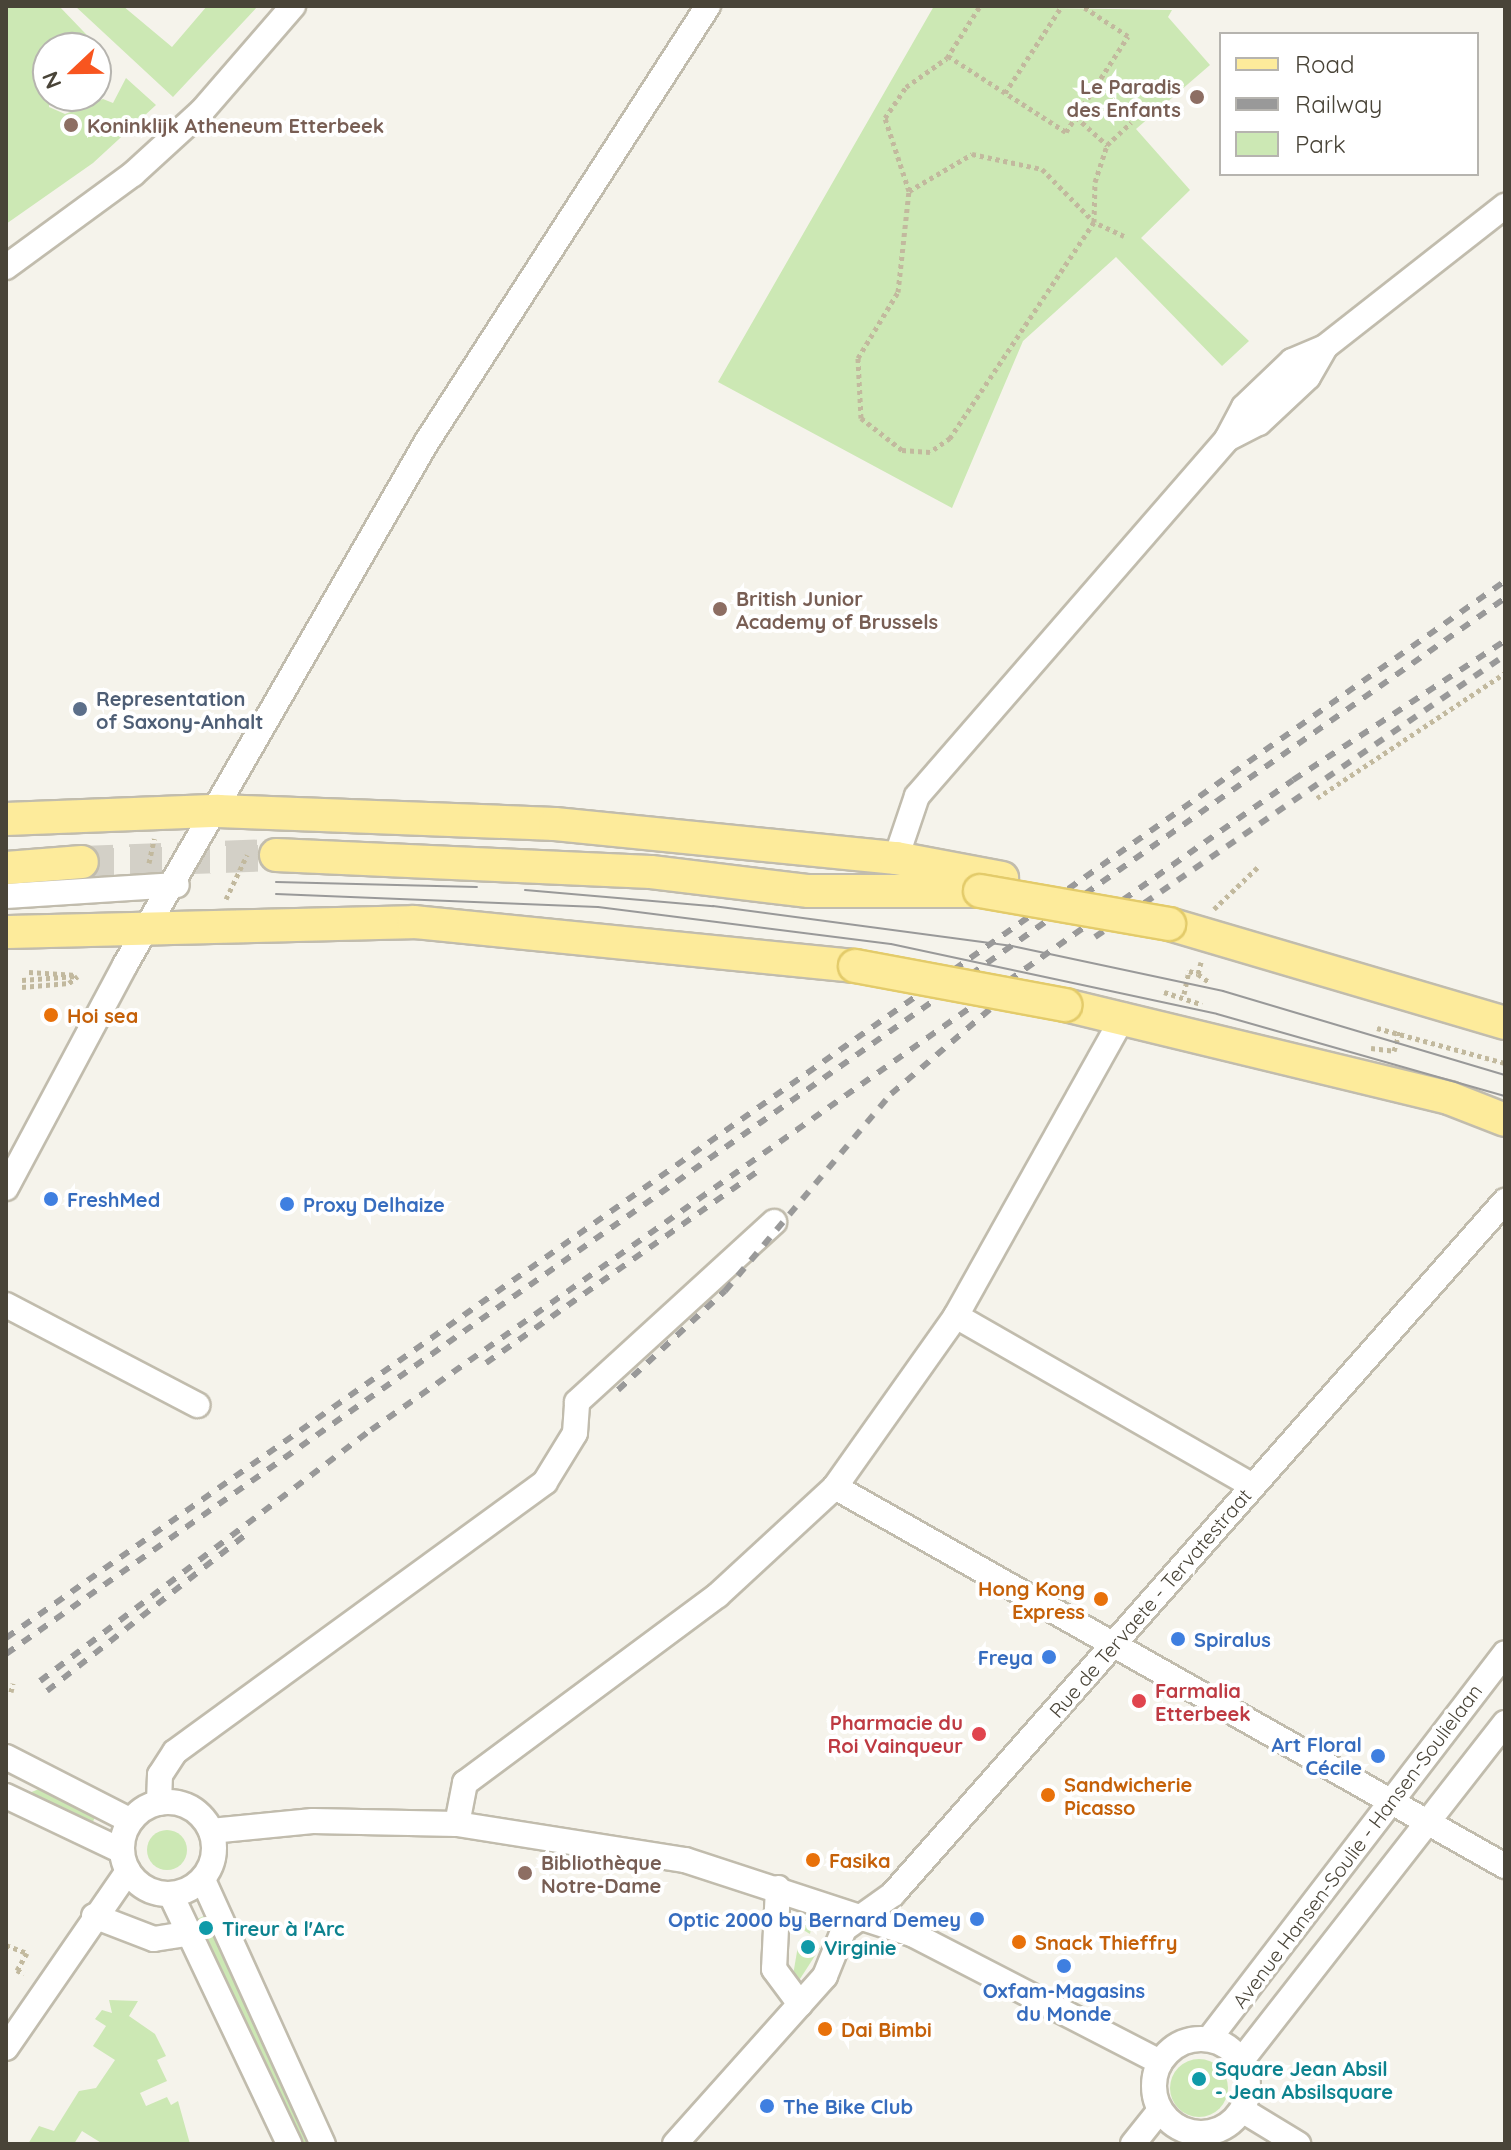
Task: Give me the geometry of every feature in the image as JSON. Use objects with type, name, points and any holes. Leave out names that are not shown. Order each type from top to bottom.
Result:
[{"type":"main road","points":[[6,819],[218,811],[555,824],[896,858],[991,885],[1194,930],[1505,1023]]},
{"type":"main road","points":[[264,852],[590,868],[809,891],[991,885]]},
{"type":"main road","points":[[6,868],[82,862]]},
{"type":"main road","points":[[6,932],[153,924],[414,922],[855,966],[1124,1016],[1449,1098],[1505,1120]]},
{"type":"street","points":[[6,267],[143,166],[293,6]]},
{"type":"street","points":[[6,1188],[426,443],[708,6]]},
{"type":"street","points":[[896,858],[917,796],[1227,439],[1244,407],[1292,361],[1325,347],[1505,206]]},
{"type":"street","points":[[6,896],[177,885]]},
{"type":"street","points":[[457,1824],[465,1783],[718,1595],[835,1487],[956,1316],[1124,1016]]},
{"type":"street","name":"Rue de Tervaete - Tervatestraat","points":[[675,2144],[825,1976],[844,1929],[867,1916],[1505,1201]]},
{"type":"street","points":[[159,1803],[160,1775],[175,1752],[545,1482],[575,1433],[577,1402],[774,1222]]},
{"type":"street","points":[[6,1305],[197,1405]]},
{"type":"street","points":[[956,1316],[1253,1486]]},
{"type":"street","points":[[835,1487],[1110,1647],[1505,1866]]},
{"type":"street","name":"Avenue Hansen-Soulie - Hansen-Soulielaan","points":[[1209,2039],[1505,1653]]},
{"type":"street","name":"Avenue Hansen-Soulie - Hansen-Soulielaan","points":[[1241,2061],[1505,1723]]},
{"type":"street","points":[[6,1757],[131,1821]]},
{"type":"street","points":[[6,1794],[40,1774]]},
{"type":"street","points":[[6,1794],[125,1861],[142,1886],[171,1895],[203,1880],[214,1857],[211,1831],[186,1806],[159,1803],[131,1821],[125,1861],[94,1916],[6,2048]]},
{"type":"street","points":[[211,1831],[313,1821],[457,1824],[685,1860],[867,1916],[995,1973],[1160,2062]]},
{"type":"street","points":[[203,1880],[323,2144]]},
{"type":"street","points":[[778,1888],[774,1969],[800,2004]]},
{"type":"street","points":[[171,1895],[289,2144]]},
{"type":"street","points":[[94,1916],[154,1939],[190,1933]]},
{"type":"street","points":[[1209,2039],[1241,2061],[1248,2080],[1242,2110],[1217,2130],[1191,2138],[1160,2110],[1153,2086],[1160,2062],[1176,2045],[1209,2039]]},
{"type":"street","points":[[1133,2144],[1160,2110]]},
{"type":"street","points":[[1242,2110],[1298,2144]]},
{"type":"path","points":[[980,6],[948,56],[906,87],[885,118],[909,191],[898,292],[861,349],[854,386],[871,431],[923,454],[967,416],[1094,222],[1098,163],[1107,145],[1131,123]]},
{"type":"path","points":[[1005,93],[1062,6]]},
{"type":"path","points":[[948,56],[1066,132],[1128,36],[1082,6]]},
{"type":"path","points":[[1076,117],[1107,145]]},
{"type":"path","points":[[909,191],[958,157],[1008,156],[1042,169],[1094,222],[1124,236]]},
{"type":"path","points":[[1317,798],[1505,673]]},
{"type":"path","points":[[141,876],[155,852],[154,822]]},
{"type":"path","points":[[225,897],[264,852]]},
{"type":"path","points":[[1198,974],[1194,930],[1216,902],[1259,866]]},
{"type":"path","points":[[1184,994],[1189,971],[1209,982]]},
{"type":"path","points":[[22,983],[78,976],[29,972]]},
{"type":"path","points":[[1164,992],[1184,994],[1202,1004]]},
{"type":"path","points":[[1377,1028],[1400,1030],[1505,1063]]},
{"type":"path","points":[[1371,1048],[1394,1051],[1400,1030]]},
{"type":"path","points":[[6,1945],[27,1953],[17,1970],[24,1974]]},
{"type":"green space","points":[[6,6],[59,6],[84,32],[32,32],[32,112],[112,112],[112,103],[126,78],[156,105],[93,163],[6,224]]},
{"type":"green space","points":[[75,6],[123,6],[172,47],[207,6],[258,6],[173,97],[112,40],[112,32],[103,32]]},
{"type":"green space","points":[[934,6],[1172,10],[1168,17],[1210,65],[1136,129],[1190,190],[1141,238],[1249,341],[1222,366],[1116,257],[1023,341],[952,508],[718,382]]},
{"type":"green space","points":[[39,1789],[95,1817],[92,1824],[29,1793]]},
{"type":"green space","points":[[167,1830],[181,1836],[187,1850],[181,1864],[167,1870],[153,1864],[147,1850],[153,1836]]},
{"type":"green space","points":[[806,1904],[815,1906],[810,1934],[795,1925]]},
{"type":"green space","points":[[206,1915],[254,2010],[312,2144],[300,2144],[195,1920]]},
{"type":"green space","points":[[799,1940],[820,1948],[798,1982],[792,1981]]},
{"type":"green space","points":[[109,2000],[138,2001],[129,2016],[155,2034],[166,2056],[157,2060],[167,2081],[140,2093],[146,2106],[167,2097],[171,2105],[178,2101],[190,2144],[103,2144],[82,2131],[74,2144],[28,2144],[39,2126],[54,2131],[79,2091],[96,2088],[115,2060],[93,2046],[106,2026],[95,2019],[102,2010],[112,2013]]},
{"type":"green space","name":"Square Jean Absil - Jean Absilsquare","points":[[1199,2059],[1210,2061],[1219,2068],[1226,2077],[1226,2099],[1219,2108],[1210,2115],[1199,2117],[1188,2115],[1179,2108],[1172,2099],[1170,2088],[1172,2077],[1179,2068],[1188,2061]]},
{"type":"tunnel","points":[[82,862],[276,855]]},
{"type":"tram line","points":[[276,882],[477,887]]},
{"type":"tram line","points":[[525,890],[713,906],[1012,946],[1223,991],[1505,1075]]},
{"type":"tram line","points":[[276,894],[598,907],[891,944],[1217,1014],[1505,1096]]},
{"type":"railway","points":[[6,1638],[1505,581]]},
{"type":"railway","points":[[6,1654],[1505,598]]},
{"type":"railway","points":[[40,1681],[371,1430],[1293,780],[1505,641]]},
{"type":"railway","points":[[1095,937],[1505,655]]},
{"type":"railway","points":[[618,1390],[725,1291],[891,1094],[990,1009]]},
{"type":"railway","points":[[486,1363],[757,1172]]},
{"type":"railway","points":[[47,1691],[245,1535]]},
{"type":"place","name":"Le Paradis des Enfants","points":[[1197,97]]},
{"type":"place","name":"Koninklijk Atheneum Etterbeek","points":[[71,125]]},
{"type":"place","name":"British Junior Academy of Brussels","points":[[720,609]]},
{"type":"place","name":"Representation of Saxony-Anhalt","points":[[80,709]]},
{"type":"place","name":"Hoi sea","points":[[51,1015]]},
{"type":"place","name":"FreshMed","points":[[51,1199]]},
{"type":"place","name":"Proxy Delhaize","points":[[287,1204]]},
{"type":"place","name":"Hong Kong Express","points":[[1101,1599]]},
{"type":"place","name":"Spiralus","points":[[1178,1639]]},
{"type":"place","name":"Freya","points":[[1049,1657]]},
{"type":"place","name":"Farmalia Etterbeek","points":[[1139,1701]]},
{"type":"place","name":"Pharmacie du Roi Vainqueur","points":[[979,1734]]},
{"type":"place","name":"Art Floral Cécile","points":[[1378,1756]]},
{"type":"place","name":"Sandwicherie Picasso","points":[[1048,1795]]},
{"type":"place","name":"Fasika","points":[[813,1860]]},
{"type":"place","name":"Bibliothèque Notre-Dame","points":[[525,1873]]},
{"type":"place","name":"Optic 2000 by Bernard Demey","points":[[977,1919]]},
{"type":"place","name":"Tireur à l'Arc","points":[[206,1928]]},
{"type":"place","name":"Snack Thieffry","points":[[1019,1942]]},
{"type":"place","name":"Virginie","points":[[808,1947]]},
{"type":"place","name":"Oxfam-Magasins du Monde","points":[[1064,1966]]},
{"type":"place","name":"Dai Bimbi","points":[[825,2029]]},
{"type":"place","name":"Square Jean Absil - Jean Absilsquare","points":[[1199,2079]]},
{"type":"place","name":"The Bike Club","points":[[767,2106]]}]
